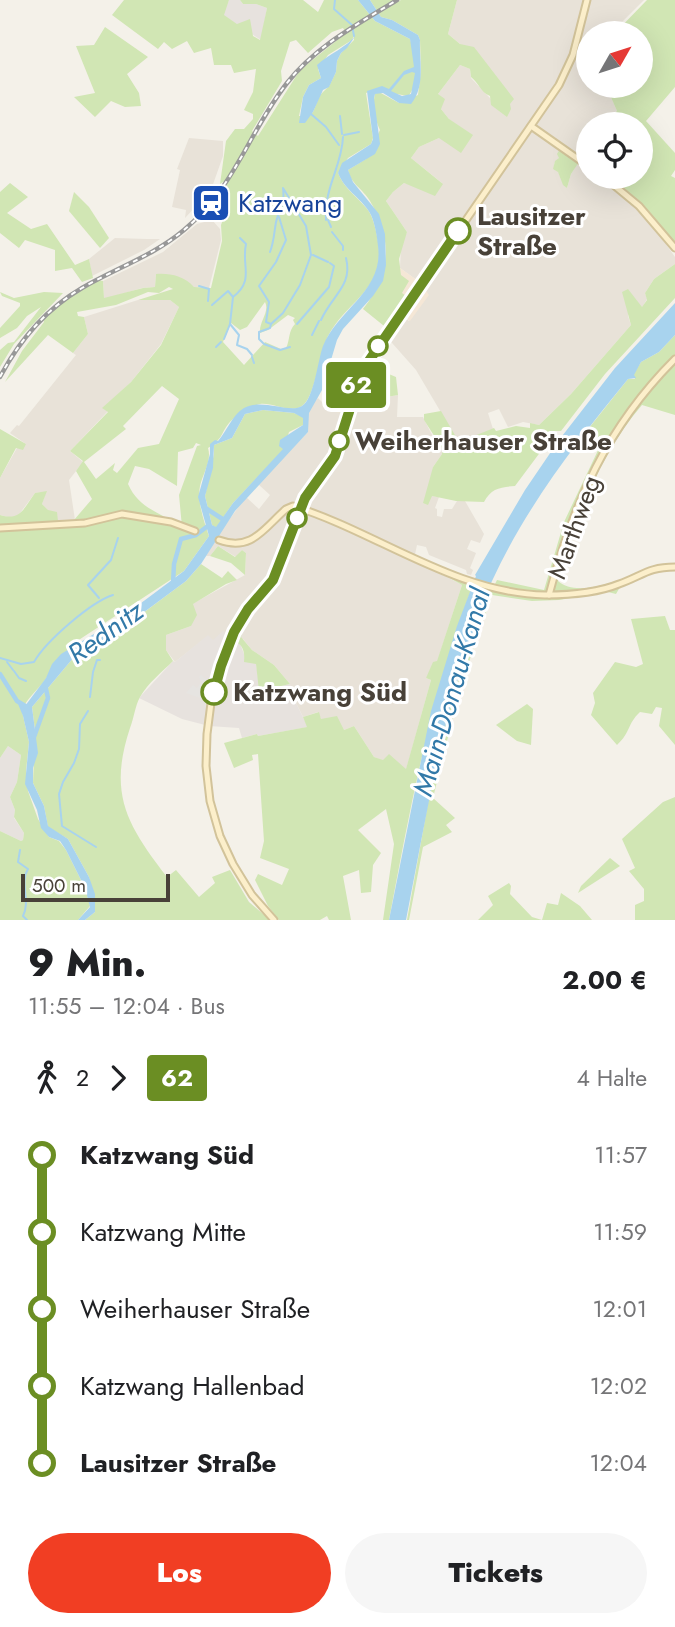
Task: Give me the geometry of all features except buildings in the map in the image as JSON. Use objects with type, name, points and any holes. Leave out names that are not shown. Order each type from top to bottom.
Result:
[{"type":"main road","points":[[274,920],[242,880],[224,845],[211,805],[206,766],[209,718],[219,671],[236,628],[275,576],[310,489],[336,453],[362,371],[568,68],[587,0]]},
{"type":"main road","points":[[531,125],[576,157]]},
{"type":"main road","points":[[619,189],[642,208],[675,248]]},
{"type":"main road","name":"Marthweg","points":[[550,595],[570,522],[595,466],[628,414],[675,359]]},
{"type":"main road","points":[[219,540],[234,544],[246,542],[293,506],[418,556],[464,579],[496,589],[550,595],[567,594],[618,585],[642,573],[675,566]]},
{"type":"main road","points":[[0,528],[91,522],[114,515],[128,515],[171,522],[195,531]]},
{"type":"main road","points":[[553,582],[556,590],[567,594]]},
{"type":"shaded area","points":[[229,0],[240,0],[243,4],[256,4],[267,8],[261,40],[223,15]]},
{"type":"shaded area","points":[[457,0],[644,0],[623,21],[576,21],[576,98],[611,98],[617,111],[576,112],[576,153],[572,158],[560,157],[554,164],[567,188],[576,166],[576,189],[617,189],[636,205],[665,238],[663,240],[675,257],[675,264],[654,279],[645,293],[647,299],[642,308],[628,290],[628,316],[631,325],[571,394],[539,425],[523,422],[508,427],[499,409],[488,413],[493,429],[459,443],[416,370],[385,335],[400,314],[409,321],[421,283],[400,268],[401,246],[407,232],[386,201],[404,183],[442,183],[411,158],[419,147],[439,138],[449,119],[441,109],[438,94],[460,65],[470,69],[471,78],[507,116],[460,44],[448,34]]},
{"type":"shaded area","points":[[189,138],[223,141],[223,156],[211,190],[185,218],[186,210],[172,207],[180,170],[177,169]]},
{"type":"shaded area","points":[[212,220],[220,229],[221,240],[209,288],[194,287],[156,274],[155,287],[104,299],[103,281],[163,252],[197,224]]},
{"type":"shaded area","points":[[115,238],[160,239],[92,276],[89,259]]},
{"type":"shaded area","points":[[400,268],[421,283],[429,295],[410,321],[400,314]]},
{"type":"shaded area","points":[[138,300],[170,300],[179,307],[161,344],[131,382],[103,408],[108,411],[70,451],[83,462],[69,480],[75,520],[58,521],[42,504],[46,492],[35,493],[17,517],[0,515],[0,478],[17,448],[26,444],[10,433],[19,426],[76,355],[73,353],[88,334],[84,317]]},
{"type":"shaded area","points":[[337,362],[357,370],[351,389],[346,387],[343,407],[341,406],[339,413],[330,410],[322,400]]},
{"type":"shaded area","points":[[398,395],[397,417],[423,417],[442,448],[442,454],[433,467],[432,496],[439,497],[435,508],[437,516],[442,517],[444,509],[452,509],[457,501],[465,501],[484,534],[480,543],[471,540],[467,549],[476,553],[470,568],[473,570],[471,575],[467,574],[466,570],[429,555],[426,547],[417,545],[414,559],[462,585],[437,662],[426,678],[431,680],[406,770],[374,757],[354,726],[344,730],[321,719],[318,712],[303,717],[290,684],[274,665],[252,650],[243,639],[212,640],[208,636],[175,662],[166,650],[166,635],[191,626],[192,604],[245,575],[246,553],[242,550],[236,557],[218,546],[210,556],[206,556],[246,497],[259,509],[270,495],[258,484],[308,432],[311,405],[318,398],[330,410],[341,406],[374,406],[381,398]]},
{"type":"shaded area","points":[[223,631],[234,638],[233,641],[240,643],[245,657],[256,663],[260,691],[290,684],[294,699],[308,727],[242,738],[239,728],[209,726],[182,719],[139,698],[173,661],[208,635],[213,640]]},
{"type":"shaded area","points":[[201,675],[213,685],[206,700],[186,693],[193,685],[197,688]]},
{"type":"shaded area","points":[[8,746],[21,755],[17,782],[10,797],[15,810],[14,818],[24,833],[21,841],[0,831],[0,758]]},
{"type":"green space","points":[[124,0],[229,0],[224,15],[237,24],[250,19],[253,36],[260,40],[267,8],[256,4],[243,4],[240,0],[303,0],[318,12],[324,0],[358,0],[375,21],[410,39],[415,60],[415,77],[408,96],[374,90],[366,93],[373,138],[371,144],[348,158],[338,173],[370,214],[377,237],[379,258],[371,283],[328,336],[307,401],[292,409],[257,405],[234,418],[217,441],[208,448],[208,462],[199,492],[209,536],[184,571],[68,647],[69,650],[58,658],[44,681],[21,707],[29,742],[26,771],[28,791],[38,819],[49,837],[59,841],[66,850],[85,888],[90,906],[78,920],[0,920],[0,831],[21,841],[24,833],[14,817],[15,810],[10,797],[17,782],[21,755],[8,746],[0,758],[0,515],[17,515],[35,493],[47,491],[42,504],[48,510],[57,512],[58,521],[74,520],[92,499],[76,471],[83,461],[70,451],[108,412],[102,408],[131,382],[161,345],[179,307],[170,300],[138,300],[173,289],[169,287],[159,293],[148,292],[116,305],[77,312],[78,316],[84,317],[88,334],[73,353],[48,335],[5,382],[22,351],[44,322],[43,319],[61,303],[98,280],[103,281],[104,298],[155,287],[156,274],[176,276],[194,287],[211,288],[222,241],[221,225],[227,208],[220,204],[228,195],[224,190],[227,185],[223,182],[220,184],[226,141],[235,129],[244,129],[253,119],[253,114],[244,110],[253,92],[256,69],[234,73],[231,65],[214,65],[211,48],[194,53],[187,41],[172,49],[164,42],[158,49],[112,15]],"holes":[[[343,28],[346,33],[300,70],[258,136],[252,131],[282,81],[281,71],[290,42],[296,40],[308,53],[332,32]],[[354,36],[354,40],[341,53],[336,72],[329,86],[320,95],[313,112],[309,116],[299,116],[309,85],[321,78],[318,69],[328,55]],[[265,302],[266,309],[260,333],[288,315],[295,318],[286,348],[281,349],[265,342],[244,365],[223,342],[231,323],[240,330],[247,327]],[[162,386],[179,399],[159,444],[138,448],[117,473],[113,470],[115,463],[96,479],[84,462],[126,429],[123,426]],[[196,443],[201,445],[197,446],[179,495],[182,527],[117,517],[119,512],[165,517],[139,500],[128,484],[135,466],[149,469],[177,486],[178,452],[193,448]]]},
{"type":"green space","points":[[370,0],[457,0],[448,34],[460,44],[474,47],[514,99],[507,117],[491,105],[490,96],[471,77],[470,69],[460,65],[438,94],[445,99],[441,109],[449,119],[473,135],[461,153],[439,138],[419,147],[411,158],[443,184],[435,196],[404,183],[386,201],[407,232],[399,259],[401,275],[409,281],[402,293],[410,299],[389,330],[363,309],[384,269],[385,243],[377,215],[367,197],[351,179],[348,170],[366,159],[380,130],[374,112],[375,94],[379,92],[399,103],[418,95],[421,71],[420,40],[418,35],[392,20],[381,17]]},
{"type":"green space","points":[[647,0],[675,0],[675,87],[653,113],[616,112],[611,98],[653,98],[653,21],[627,21]]},
{"type":"green space","points":[[105,27],[148,57],[127,74],[139,93],[141,106],[125,107],[111,101],[95,117],[74,97],[95,93],[76,46],[94,45]]},
{"type":"green space","points":[[653,129],[675,153],[675,170],[671,176],[675,178],[675,244],[639,203],[622,189],[653,189]]},
{"type":"green space","points":[[560,149],[576,160],[567,188],[558,172],[553,169],[559,158],[557,154]]},
{"type":"green space","points":[[10,183],[28,197],[7,213],[31,229],[47,224],[75,265],[89,259],[93,278],[82,282],[72,268],[55,271],[55,250],[25,240],[19,248],[0,233],[0,192]]},
{"type":"green space","points":[[74,192],[89,207],[109,238],[100,248],[69,211]]},
{"type":"green space","points":[[675,264],[675,298],[605,374],[561,431],[556,431],[515,486],[497,489],[484,502],[456,501],[432,496],[428,505],[423,503],[433,467],[442,454],[442,448],[424,420],[424,414],[441,411],[459,442],[494,428],[496,431],[516,426],[530,428],[530,423],[539,425],[571,394],[631,325],[622,292],[628,289],[642,307],[647,300],[645,293],[654,279]]},
{"type":"green space","points":[[0,292],[14,298],[44,292],[63,293],[14,344],[0,367],[0,350],[8,343],[14,342],[41,307],[27,316],[17,328],[0,338],[0,328],[20,303],[2,296]]},
{"type":"green space","points":[[675,335],[675,415],[642,405],[627,425],[601,466],[591,488],[558,581],[573,588],[601,585],[627,577],[630,582],[620,587],[616,594],[608,592],[559,600],[532,601],[492,595],[460,688],[433,798],[455,818],[446,825],[452,832],[423,847],[407,920],[433,775],[447,716],[491,583],[495,584],[497,580],[544,590],[564,522],[601,444],[585,433],[628,379],[635,379],[633,375],[641,362],[659,352]]},
{"type":"green space","points":[[367,365],[396,377],[398,395],[381,398],[379,407],[371,406],[369,411],[352,406]]},
{"type":"green space","points":[[263,410],[294,413],[303,417],[303,425],[289,432],[284,449],[233,503],[216,528],[212,525],[205,496],[214,445],[232,438],[245,414]]},
{"type":"green space","points":[[0,429],[26,444],[23,450],[16,448],[0,478]]},
{"type":"green space","points":[[218,546],[235,557],[242,550],[246,553],[245,575],[231,563],[210,556]]},
{"type":"green space","points":[[201,564],[222,578],[228,571],[237,580],[193,604],[197,615],[191,626],[166,635],[166,650],[173,661],[151,682],[138,701],[124,751],[121,790],[132,824],[167,877],[176,870],[199,897],[215,883],[212,877],[230,870],[249,902],[270,920],[85,920],[95,912],[89,877],[68,839],[48,827],[44,806],[33,783],[35,730],[32,707],[74,657],[135,619],[186,581]]},
{"type":"green space","points":[[430,567],[474,582],[434,708],[414,791],[389,920],[383,920],[394,844],[386,809],[358,830],[381,853],[373,865],[371,892],[361,893],[359,870],[343,876],[351,920],[329,920],[327,916],[320,920],[279,920],[268,906],[255,880],[258,874],[282,885],[289,869],[260,858],[264,841],[258,754],[252,755],[253,760],[234,768],[224,743],[257,734],[258,736],[307,727],[303,717],[319,712],[321,719],[337,716],[344,730],[354,726],[374,757],[383,760],[389,754],[406,769],[431,680],[426,678],[433,662],[437,661],[462,585]]},
{"type":"green space","points":[[665,616],[670,630],[675,630],[675,745],[659,726],[662,708],[656,707],[652,714],[640,712],[617,745],[591,715],[595,703],[593,693],[615,662],[636,667],[643,664],[631,619]]},
{"type":"green space","points":[[238,631],[252,650],[274,665],[290,684],[259,691],[256,664],[244,662],[243,648],[233,641]]},
{"type":"green space","points":[[527,704],[533,709],[531,745],[517,741],[496,725]]},
{"type":"green space","points":[[675,797],[675,920],[635,920],[635,905],[644,901],[644,889],[629,871],[635,868],[622,839],[663,802]]},
{"type":"green space","points":[[610,858],[620,866],[578,893],[581,886]]},
{"type":"green space","points":[[509,883],[510,894],[532,917],[542,920],[478,920],[493,905],[488,896]]},
{"type":"green space","points":[[561,893],[580,906],[592,920],[542,920],[547,903],[558,905]]},
{"type":"water","points":[[358,0],[370,0],[381,17],[392,20],[418,35],[421,73],[419,89],[411,104],[399,103],[383,93],[375,94],[380,144],[375,154],[348,170],[353,182],[379,214],[385,234],[386,265],[383,281],[337,340],[322,390],[309,413],[308,432],[235,511],[201,564],[186,581],[120,630],[74,657],[32,707],[38,753],[33,768],[33,783],[44,806],[48,826],[68,839],[89,877],[95,894],[95,912],[85,920],[78,920],[90,907],[85,888],[60,841],[49,837],[41,828],[37,810],[25,784],[29,742],[18,704],[25,706],[61,654],[125,615],[184,571],[209,536],[198,497],[210,454],[210,444],[218,441],[244,408],[259,405],[297,408],[306,402],[313,387],[323,346],[374,275],[378,262],[376,230],[368,209],[345,185],[338,173],[342,163],[371,144],[373,139],[367,91],[382,86],[389,89],[404,71],[414,67],[410,39],[375,21]],"holes":[[[415,73],[411,94],[402,96],[391,91],[404,75]],[[263,410],[294,413],[303,418],[303,425],[280,440],[279,446],[283,449],[233,503],[216,527],[212,525],[205,496],[213,468],[214,445],[232,438],[245,414]]]},
{"type":"water","points":[[356,35],[341,53],[329,87],[323,90],[313,112],[305,123],[299,123],[303,97],[309,85],[321,78],[317,65]]},
{"type":"water","name":"Main-Donau-Kanal","points":[[675,303],[675,335],[659,352],[641,362],[634,375],[636,378],[628,379],[590,426],[520,527],[488,589],[449,713],[406,920],[389,920],[431,711],[475,575],[525,490],[559,440],[615,368]]},
{"type":"waterway","points":[[335,0],[334,9],[352,25],[354,36]]},
{"type":"waterway","points":[[311,114],[326,127],[339,145]]},
{"type":"waterway","points":[[340,116],[342,134]]},
{"type":"waterway","points":[[344,135],[359,132]]},
{"type":"waterway","points":[[326,220],[328,197],[340,158],[343,137]]},
{"type":"waterway","points":[[270,252],[283,202],[283,188],[306,226],[311,255],[300,285],[283,313],[271,324]]},
{"type":"waterway","points":[[263,343],[259,339],[259,332],[270,328],[271,324],[266,322],[269,302],[259,286],[276,262],[286,240],[279,217]]},
{"type":"waterway","points":[[328,220],[331,227]]},
{"type":"waterway","points":[[332,232],[343,250]]},
{"type":"waterway","points":[[233,297],[244,285],[246,272],[246,244],[240,238]]},
{"type":"waterway","points":[[313,255],[328,262]]},
{"type":"waterway","points":[[321,320],[347,276],[346,258]]},
{"type":"waterway","points":[[297,324],[329,287],[334,266],[330,263]]},
{"type":"waterway","points":[[199,286],[209,289],[208,301]]},
{"type":"waterway","points":[[212,305],[228,291],[233,297],[230,324],[239,335],[237,345],[247,349],[252,355]]},
{"type":"waterway","points":[[312,335],[319,321]]},
{"type":"waterway","points":[[224,339],[230,324]]},
{"type":"waterway","points":[[216,347],[221,342]]},
{"type":"waterway","points":[[264,344],[280,350],[290,347]]},
{"type":"waterway","points":[[252,357],[254,363]]},
{"type":"waterway","name":"Rednitz","points":[[204,507],[224,520]]},
{"type":"waterway","name":"Rednitz","points":[[173,584],[174,564],[181,539],[196,535],[209,525]]},
{"type":"waterway","points":[[99,598],[88,585],[111,560],[118,538]]},
{"type":"waterway","points":[[0,658],[21,664],[34,662],[70,623],[93,605],[113,595]]},
{"type":"waterway","points":[[90,697],[93,672],[97,660],[100,660]]},
{"type":"waterway","points":[[7,662],[13,670]]},
{"type":"waterway","points":[[14,671],[19,678],[26,681]]},
{"type":"waterway","points":[[0,674],[17,701],[27,707]]},
{"type":"waterway","name":"Rednitz","points":[[34,737],[48,698],[46,689]]},
{"type":"waterway","points":[[88,711],[80,724],[79,749],[59,794],[62,826],[96,847]]},
{"type":"waterway","points":[[20,850],[18,862],[28,869],[23,916],[27,920]]},
{"type":"railway","points":[[0,377],[35,327],[69,296],[160,247],[202,213],[217,196],[274,102],[298,70],[338,37],[397,0]]},
{"type":"bus line","name":"62","points":[[214,692],[234,632],[248,609],[273,580],[305,498],[335,456],[362,371],[458,231]]},
{"type":"place","name":"Katzwang","points":[[211,203]]},
{"type":"place","name":"Lausitzer Straße","points":[[458,231]]},
{"type":"place","name":"Weiherhauser Straße","points":[[339,441]]},
{"type":"place","name":"Katzwang Süd","points":[[214,692]]}]
